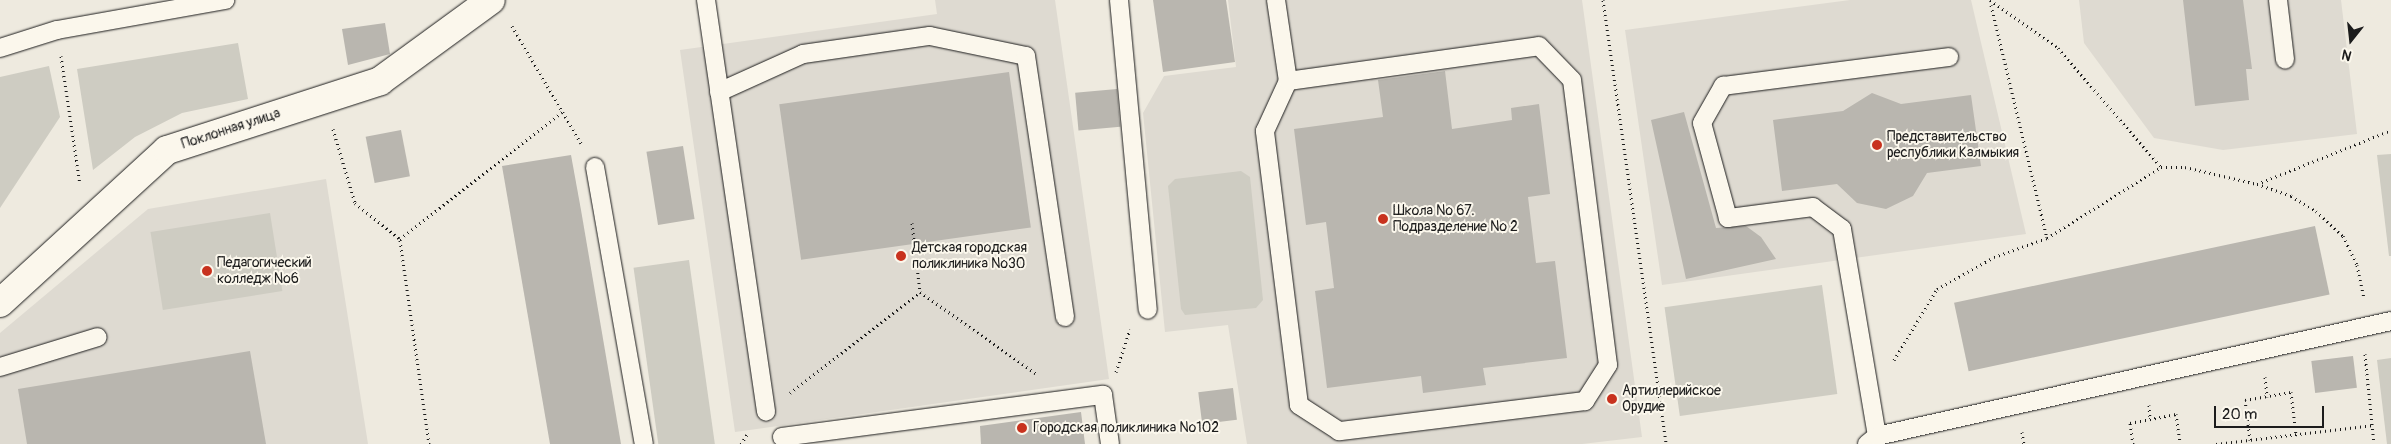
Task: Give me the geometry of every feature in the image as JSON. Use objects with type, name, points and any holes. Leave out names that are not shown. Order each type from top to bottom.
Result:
[{"type":"street","name":"Поклонная улица","points":[[0,303],[167,150],[380,81],[499,8]]},
{"type":"lane","points":[[0,48],[57,30],[224,0]]},
{"type":"lane","points":[[706,0],[766,412]]},
{"type":"lane","points":[[1119,0],[1148,310]]},
{"type":"lane","points":[[1276,0],[1288,81],[1266,132],[1299,406],[1338,431],[1584,401],[1608,365],[1572,80],[1539,46],[1288,81]]},
{"type":"lane","points":[[2278,0],[2285,60]]},
{"type":"lane","points":[[719,92],[803,54],[930,36],[1026,56],[1065,317]]},
{"type":"lane","points":[[1949,57],[1723,86],[1702,123],[1728,218],[1813,206],[1842,229],[1872,403],[1872,440],[2391,321]]},
{"type":"lane","points":[[594,167],[644,444]]},
{"type":"lane","points":[[0,367],[98,337]]},
{"type":"lane","points":[[782,438],[1104,394],[1110,444]]},
{"type":"path","points":[[1603,0],[1666,444]]},
{"type":"path","points":[[1990,2],[2058,48],[2161,167]]},
{"type":"path","points":[[1990,2],[2047,238]]},
{"type":"path","points":[[499,8],[563,111],[594,167]]},
{"type":"path","points":[[57,30],[86,224]]},
{"type":"path","points":[[324,99],[355,204],[400,239],[429,444]]},
{"type":"path","points":[[400,239],[563,111]]},
{"type":"path","points":[[2257,184],[2391,130]]},
{"type":"path","points":[[1872,403],[1909,329],[1937,289],[1994,257],[2047,238],[2161,167],[2185,167],[2257,184],[2291,196],[2343,236],[2357,265],[2364,295],[2362,327],[2374,444]]},
{"type":"path","points":[[912,224],[920,292],[1047,381]]},
{"type":"path","points":[[741,444],[766,412],[920,292]]},
{"type":"path","points":[[1104,394],[1115,376],[1125,334],[1148,310]]},
{"type":"path","points":[[2250,440],[2245,400],[2291,392],[2296,435]]},
{"type":"path","points":[[2133,444],[2130,423],[2176,414],[2180,444]]},
{"type":"path","points":[[2216,444],[2372,425]]},
{"type":"shaded area","name":"Детская городская поликлиника №30","points":[[935,0],[1055,0],[1109,379],[735,432],[680,50],[937,14]]},
{"type":"shaded area","name":"Школа № 67. Подразделение № 2","points":[[1228,0],[1582,0],[1642,437],[1582,444],[1247,444],[1228,325],[1165,332],[1143,113],[1164,76],[1236,67]]},
{"type":"shaded area","points":[[1850,0],[1971,0],[2026,234],[1662,285],[1625,30]]},
{"type":"shaded area","points":[[2079,0],[2341,0],[2357,134],[2223,150],[2154,138],[2084,43]]},
{"type":"shaded area","points":[[238,43],[248,99],[182,113],[135,137],[93,170],[77,69]]},
{"type":"shaded area","points":[[49,66],[60,117],[0,208],[0,77]]},
{"type":"shaded area","points":[[2391,154],[2391,256],[2389,256],[2377,155]]},
{"type":"shaded area","points":[[1241,171],[1250,177],[1263,300],[1256,308],[1185,315],[1181,309],[1168,186],[1175,179]]},
{"type":"shaded area","name":"Педагогический колледж №6","points":[[326,179],[368,444],[0,444],[0,333],[148,209]]},
{"type":"shaded area","points":[[270,213],[282,291],[163,310],[150,232]]},
{"type":"shaded area","points":[[689,260],[715,444],[658,444],[634,268]]},
{"type":"shaded area","points":[[1822,285],[1837,394],[1680,416],[1665,307]]},
{"type":"shaded area","points":[[2391,358],[2391,444],[2387,444],[2377,360]]},
{"type":"building","points":[[1153,0],[1226,0],[1235,62],[1163,72]]},
{"type":"building","points":[[2183,0],[2243,0],[2252,69],[2246,69],[2249,100],[2195,106]]},
{"type":"building","points":[[385,23],[390,54],[348,65],[342,29]]},
{"type":"building","points":[[1445,71],[1452,129],[1512,120],[1511,108],[1539,104],[1550,194],[1528,197],[1536,263],[1555,261],[1567,358],[1483,368],[1486,385],[1423,393],[1421,376],[1327,388],[1315,291],[1334,288],[1326,222],[1306,225],[1294,129],[1383,117],[1378,80]]},
{"type":"building","points":[[1009,72],[1031,227],[801,260],[779,104]]},
{"type":"building","points":[[1117,89],[1120,127],[1078,131],[1075,93]]},
{"type":"building","name":"Представительство республики Калмыкия","points":[[1872,93],[1901,104],[1971,95],[1981,166],[1927,173],[1913,196],[1886,209],[1857,203],[1837,184],[1782,191],[1773,120],[1843,111]]},
{"type":"building","points":[[1684,112],[1716,228],[1746,226],[1761,237],[1776,259],[1686,279],[1651,120]]},
{"type":"building","points":[[401,130],[410,176],[375,183],[366,137]]},
{"type":"building","points":[[683,146],[695,219],[658,225],[646,152]]},
{"type":"building","points":[[571,155],[621,444],[550,444],[502,166]]},
{"type":"building","points":[[2315,226],[2330,294],[1969,371],[1954,303]]},
{"type":"building","points":[[250,351],[266,444],[27,444],[18,389]]},
{"type":"building","points":[[2353,356],[2357,388],[2315,393],[2311,361]]},
{"type":"building","points":[[1233,388],[1237,420],[1202,424],[1198,392]]},
{"type":"building","name":"Городская поликлиника №102","points":[[1081,412],[1085,444],[981,444],[980,426]]},
{"type":"place","name":"Представительство республики Калмыкия","points":[[1877,145]]},
{"type":"place","name":"Школа № 67. Подразделение № 2","points":[[1383,219]]},
{"type":"place","name":"Детская городская поликлиника №30","points":[[901,256]]},
{"type":"place","name":"Педагогический колледж №6","points":[[207,271]]},
{"type":"place","name":"Артиллерийское Орудие","points":[[1612,399]]},
{"type":"place","name":"Городская поликлиника №102","points":[[1022,428]]}]
